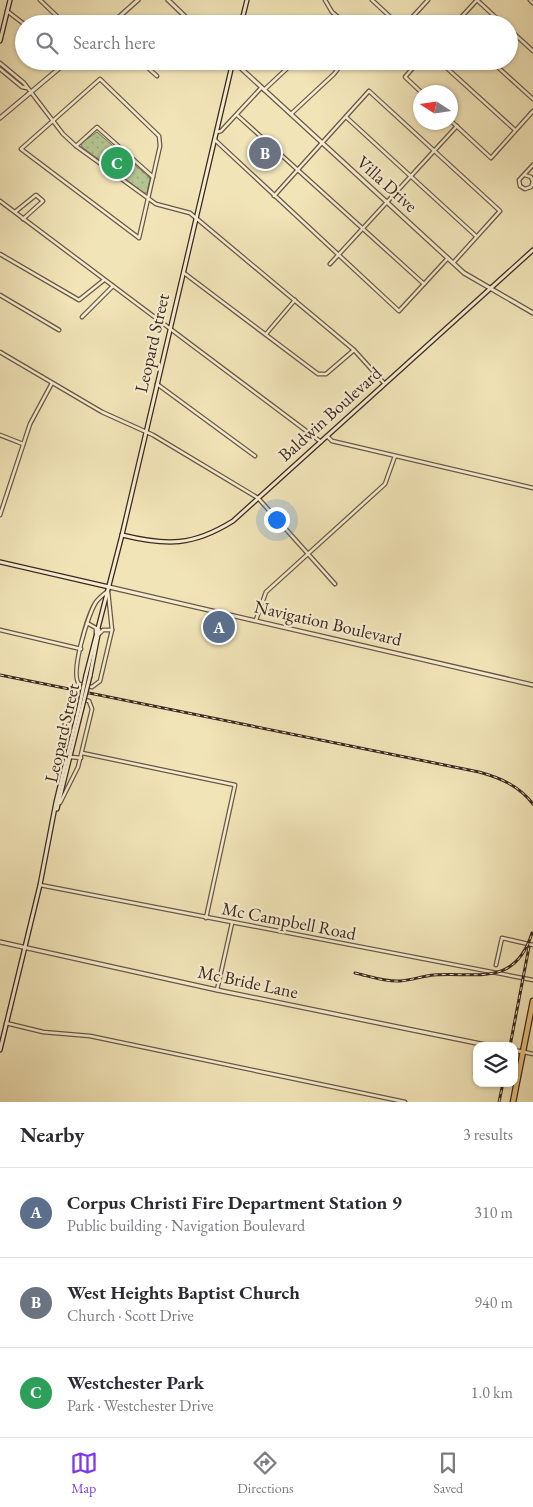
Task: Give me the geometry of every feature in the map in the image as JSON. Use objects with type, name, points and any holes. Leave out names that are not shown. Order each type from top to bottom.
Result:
[{"type":"main road","points":[[0,41],[10,0]]},
{"type":"main road","points":[[121,15],[138,0]]},
{"type":"main road","points":[[168,0],[184,15]]},
{"type":"main road","points":[[243,15],[247,0]]},
{"type":"main road","points":[[0,118],[57,70]]},
{"type":"main road","name":"Leopard Street","points":[[0,1050],[231,70]]},
{"type":"main road","name":"Villa Drive","points":[[242,70],[464,273],[533,313]]},
{"type":"main road","name":"Baldwin Boulevard","points":[[122,535],[151,542],[172,544],[188,541],[218,530],[233,521],[533,250]]},
{"type":"main road","name":"Navigation Boulevard","points":[[0,562],[108,589],[256,620],[533,685]]},
{"type":"main road","name":"Leopard Street","points":[[56,812],[60,803],[69,756]]},
{"type":"main road","name":"Mc Bride Lane","points":[[0,942],[217,990],[473,1042]]},
{"type":"main road","points":[[513,1102],[533,1002]]},
{"type":"main road","points":[[518,1051],[522,1052]]},
{"type":"street","points":[[40,0],[56,15]]},
{"type":"street","points":[[324,0],[336,15]]},
{"type":"street","points":[[372,0],[388,15]]},
{"type":"street","points":[[463,15],[477,0],[493,15]]},
{"type":"street","points":[[530,0],[533,3]]},
{"type":"street","points":[[414,15],[426,1]]},
{"type":"street","points":[[8,11],[15,17]]},
{"type":"street","points":[[518,37],[533,51]]},
{"type":"street","points":[[0,63],[24,83],[52,121],[76,146],[148,199],[165,207],[190,213],[354,350],[384,383]]},
{"type":"street","points":[[0,69],[22,87],[27,88]]},
{"type":"street","points":[[150,70],[157,76]]},
{"type":"street","points":[[216,132],[221,131],[262,89],[284,70]]},
{"type":"street","points":[[290,114],[337,70]]},
{"type":"street","points":[[411,70],[404,77],[413,85]]},
{"type":"street","points":[[449,70],[515,130]]},
{"type":"street","points":[[501,70],[533,99]]},
{"type":"street","points":[[100,79],[158,132],[160,140],[138,238],[22,149],[52,121],[100,79]]},
{"type":"street","points":[[274,196],[369,91],[500,211],[452,262]]},
{"type":"street","points":[[458,127],[490,158],[533,111]]},
{"type":"street","points":[[237,114],[424,284]]},
{"type":"street","points":[[346,117],[476,236]]},
{"type":"street","points":[[76,146],[97,127],[153,177]]},
{"type":"street","points":[[330,264],[453,130]]},
{"type":"street","points":[[214,140],[399,311],[448,258]]},
{"type":"street","points":[[526,175],[531,177],[533,182],[531,187],[525,189],[520,186],[519,180],[526,175],[533,165]]},
{"type":"street","points":[[15,212],[36,195],[42,201],[23,219]]},
{"type":"street","points":[[0,201],[321,442]]},
{"type":"street","points":[[0,254],[79,300],[104,280]]},
{"type":"street","points":[[182,272],[322,376],[354,350]]},
{"type":"street","points":[[82,317],[113,286]]},
{"type":"street","points":[[0,295],[59,330]]},
{"type":"street","points":[[266,334],[295,300]]},
{"type":"street","points":[[0,352],[102,412],[146,432],[258,498],[335,584]]},
{"type":"street","points":[[0,515],[23,444],[41,401],[52,383]]},
{"type":"street","points":[[157,384],[254,456]]},
{"type":"street","points":[[0,435],[23,444]]},
{"type":"street","points":[[327,436],[332,441],[533,488]]},
{"type":"street","points":[[256,620],[266,592],[385,484],[395,456]]},
{"type":"street","points":[[108,589],[112,630],[100,681],[92,687],[79,684],[76,680],[86,623],[97,600],[108,589]]},
{"type":"street","points":[[86,623],[96,628],[98,632],[112,630]]},
{"type":"street","points":[[0,630],[81,649]]},
{"type":"street","points":[[60,803],[75,776],[81,758],[91,704],[89,701],[75,698],[69,706],[58,755],[81,758]]},
{"type":"street","points":[[82,753],[235,784],[206,918]]},
{"type":"street","name":"Mc Campbell Road","points":[[40,885],[533,980]]},
{"type":"street","points":[[217,990],[232,923]]},
{"type":"street","points":[[496,965],[502,938],[533,945]]},
{"type":"street","points":[[6,1023],[43,1032],[90,1036],[405,1102]]},
{"type":"street","points":[[522,1052],[533,1054]]},
{"type":"green space","points":[[97,132],[150,178],[147,193],[144,193],[82,147],[81,143]]},
{"type":"railway","points":[[0,675],[479,772],[495,777],[516,788],[533,804]]},
{"type":"railway","points":[[355,973],[394,981],[434,975],[480,975],[493,973],[505,969],[516,962],[525,950],[532,933]]},
{"type":"railway","points":[[511,1042],[529,947]]},
{"type":"railway","points":[[499,1102],[502,1087]]},
{"type":"place","name":"West Heights Baptist Church","points":[[265,153]]},
{"type":"place","name":"Westchester Park","points":[[117,163]]},
{"type":"place","name":"Corpus Christi Fire Department Station 9","points":[[219,627]]}]
